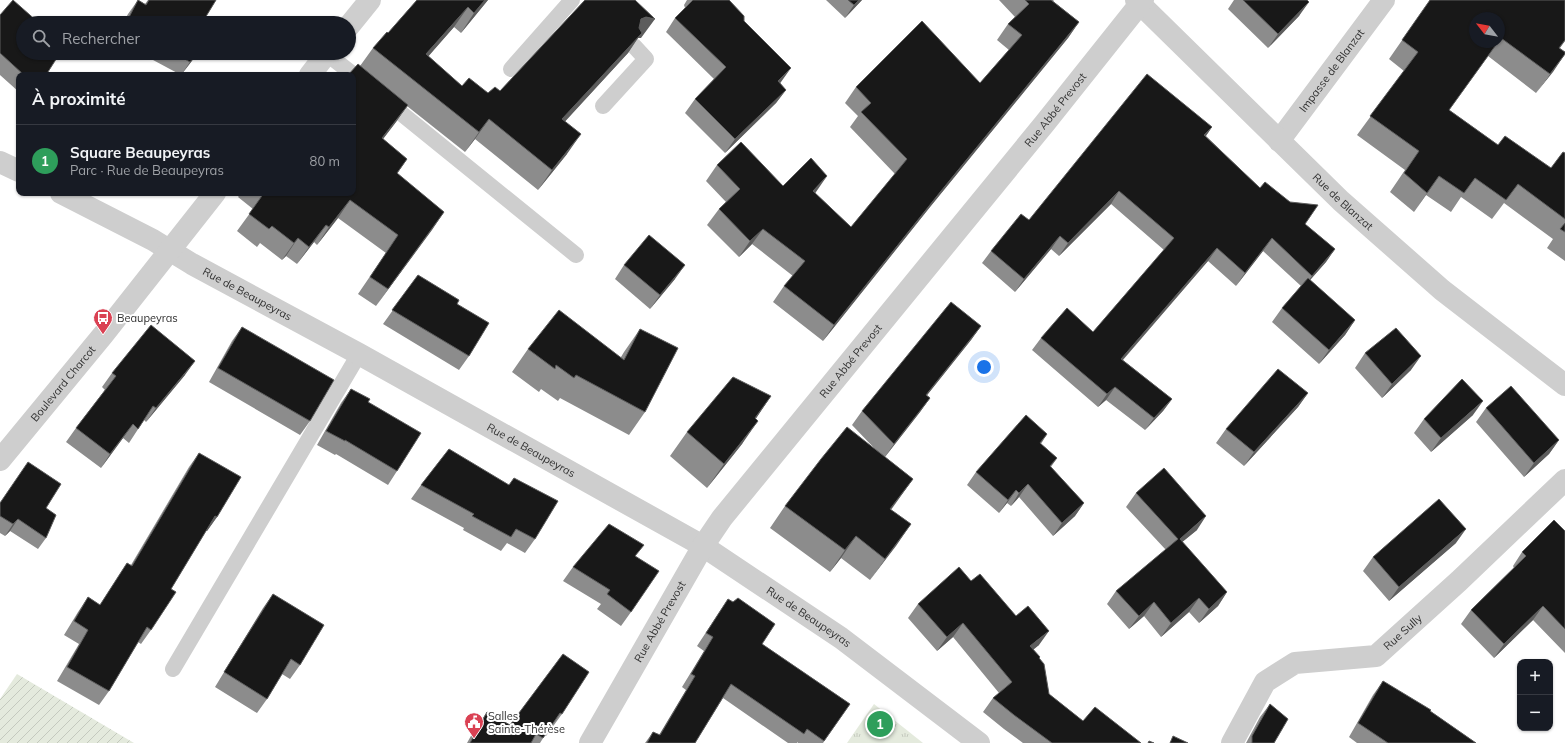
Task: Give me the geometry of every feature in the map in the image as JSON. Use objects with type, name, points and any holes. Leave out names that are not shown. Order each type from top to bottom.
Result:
[{"type":"street","points":[[356,17],[370,0]]},
{"type":"street","name":"Impasse de Blanzat","points":[[1279,141],[1384,0]]},
{"type":"street","name":"Rue de Blanzat","points":[[1140,1],[1341,201],[1442,290],[1565,386]]},
{"type":"street","name":"Rue Abbé Prevost","points":[[590,743],[702,546],[722,518],[1040,129],[1140,1]]},
{"type":"street","points":[[312,72],[322,60]]},
{"type":"street","points":[[0,162],[16,170]]},
{"type":"street","name":"Rue de Beaupeyras","points":[[67,196],[171,250],[192,264],[359,354],[702,546],[840,638],[979,743]]},
{"type":"street","name":"Boulevard Charcot","points":[[0,460],[103,335],[213,196]]},
{"type":"street","name":"Rue Sully","points":[[1232,743],[1265,682],[1295,663],[1376,656],[1459,581],[1565,480]]},
{"type":"lane","points":[[511,69],[580,1]]},
{"type":"lane","points":[[603,106],[646,59],[634,46]]},
{"type":"lane","points":[[336,60],[350,72]]},
{"type":"lane","points":[[356,77],[576,255]]},
{"type":"lane","points":[[173,669],[359,354]]},
{"type":"green space","points":[[17,674],[134,743],[0,743],[0,699]]},
{"type":"green space","points":[[874,704],[923,743],[847,743]]},
{"type":"building","points":[[13,0],[31,16],[16,16],[16,60],[56,60],[48,72],[21,72],[0,53],[0,15]]},
{"type":"building","points":[[138,0],[146,5],[149,0],[216,0],[206,16],[130,16]]},
{"type":"building","points":[[417,0],[485,0],[474,13],[468,7],[426,54],[462,86],[469,78],[488,93],[495,87],[500,91],[585,0],[635,0],[655,19],[646,17],[641,19],[639,28],[642,33],[562,119],[581,134],[552,170],[489,119],[479,132],[373,48]]},
{"type":"building","points":[[693,0],[729,0],[744,16],[744,21],[791,68],[778,81],[786,90],[735,139],[695,99],[726,67],[675,18]]},
{"type":"building","points":[[848,0],[859,0],[854,5]]},
{"type":"building","points":[[1025,0],[1051,0],[1079,22],[834,325],[784,286],[805,261],[763,229],[750,241],[719,209],[740,189],[717,165],[741,142],[783,186],[811,158],[827,176],[813,191],[851,227],[907,159],[861,112],[871,103],[856,87],[922,21],[980,83],[1022,35],[1008,24],[1029,4]]},
{"type":"building","points":[[1243,0],[1307,0],[1309,2],[1278,34]]},
{"type":"building","points":[[1430,0],[1565,0],[1565,40],[1559,48],[1565,52],[1565,54],[1550,74],[1505,41],[1505,12],[1469,12],[1469,48],[1494,48],[1449,110],[1498,145],[1505,136],[1551,168],[1563,152],[1565,153],[1565,219],[1518,184],[1506,200],[1475,178],[1464,193],[1439,176],[1427,193],[1404,173],[1419,151],[1370,116],[1418,52],[1402,40]]},
{"type":"building","points":[[358,64],[408,105],[382,138],[407,159],[397,173],[444,212],[388,289],[370,277],[398,235],[350,200],[329,227],[326,225],[309,247],[298,238],[294,243],[272,226],[269,229],[249,214],[262,196],[356,196],[356,72],[351,72]]},
{"type":"building","points":[[1147,74],[1212,127],[1204,135],[1260,188],[1265,182],[1290,202],[1318,205],[1305,224],[1335,249],[1312,276],[1272,238],[1245,273],[1217,248],[1121,359],[1172,399],[1154,418],[1115,387],[1107,394],[1041,338],[1067,308],[1093,332],[1174,238],[1119,191],[1068,243],[1060,236],[1024,279],[991,251],[1021,214],[1029,220]]},
{"type":"building","points":[[1565,223],[1565,232],[1560,229]]},
{"type":"building","points":[[649,235],[685,265],[660,295],[624,265]]},
{"type":"building","points":[[418,275],[459,300],[457,304],[489,323],[469,356],[392,310]]},
{"type":"building","points":[[1308,278],[1355,320],[1329,350],[1282,308]]},
{"type":"building","points":[[951,302],[981,326],[926,395],[930,398],[894,444],[862,411]]},
{"type":"building","points":[[559,310],[624,360],[640,329],[678,348],[645,412],[576,375],[574,378],[556,365],[555,369],[528,349]]},
{"type":"building","points":[[151,325],[195,361],[156,408],[153,406],[138,429],[133,424],[110,454],[76,428],[116,376],[112,373]]},
{"type":"building","points":[[242,327],[334,380],[310,421],[218,368]]},
{"type":"building","points":[[1396,328],[1421,356],[1392,384],[1365,353]]},
{"type":"building","points":[[1278,369],[1308,393],[1254,452],[1226,429]]},
{"type":"building","points":[[733,377],[771,396],[755,418],[758,421],[724,464],[687,432]]},
{"type":"building","points":[[1462,379],[1483,401],[1441,438],[1424,419]]},
{"type":"building","points":[[1511,386],[1559,440],[1534,463],[1486,408]]},
{"type":"building","points":[[351,389],[370,399],[368,402],[421,433],[397,471],[345,440],[326,431]]},
{"type":"building","points":[[1026,415],[1047,434],[1040,443],[1057,458],[1050,466],[1084,503],[1062,523],[1028,484],[1019,493],[1016,490],[1008,500],[976,472]]},
{"type":"building","points":[[847,427],[913,479],[890,509],[911,524],[885,559],[856,536],[845,550],[785,506]]},
{"type":"building","points":[[449,449],[509,485],[514,478],[558,501],[535,539],[516,529],[511,537],[472,516],[474,514],[421,485]]},
{"type":"building","points":[[199,453],[241,477],[217,517],[215,516],[171,589],[176,592],[151,630],[147,627],[109,691],[67,667],[88,630],[74,621],[88,597],[100,605],[127,563],[132,566]]},
{"type":"building","points":[[28,462],[61,484],[46,508],[56,515],[46,538],[18,519],[13,524],[0,516],[0,503]]},
{"type":"building","points":[[1164,468],[1206,516],[1180,539],[1227,592],[1209,609],[1199,598],[1171,623],[1154,602],[1139,616],[1116,591],[1178,539],[1136,493]]},
{"type":"building","points":[[1439,499],[1466,529],[1399,587],[1373,557]]},
{"type":"building","points":[[1554,520],[1565,531],[1565,629],[1543,606],[1504,644],[1471,610],[1526,556],[1522,552]]},
{"type":"building","points":[[609,524],[644,545],[635,556],[659,571],[631,612],[607,594],[610,590],[573,567]]},
{"type":"building","points":[[959,567],[971,581],[980,574],[1016,616],[1028,606],[1049,631],[1030,646],[1044,664],[1049,694],[1083,721],[1095,707],[1141,743],[1052,743],[993,698],[1012,682],[963,623],[947,637],[918,604]]},
{"type":"building","points":[[273,594],[324,625],[300,665],[291,659],[267,699],[224,672]]},
{"type":"building","points":[[738,598],[775,624],[762,644],[850,704],[824,741],[807,729],[804,734],[731,684],[695,743],[647,743],[653,732],[660,735],[695,676],[691,674],[713,637],[706,633],[728,599],[733,602]]},
{"type":"building","points":[[563,654],[589,672],[562,714],[560,713],[543,738],[536,734],[531,743],[470,743],[487,712],[510,725]]},
{"type":"building","points":[[1383,681],[1431,710],[1430,711],[1476,743],[1388,743],[1358,723]]},
{"type":"building","points":[[1270,704],[1288,719],[1274,743],[1252,743],[1252,736]]},
{"type":"building","points":[[1173,736],[1188,743],[1170,743]]},
{"type":"place","name":"Beaupeyras","points":[[103,335]]},
{"type":"place","name":"Square Beaupeyras","points":[[880,724]]},
{"type":"place","name":"Salles Sainte-Thérèse","points":[[474,739]]}]
